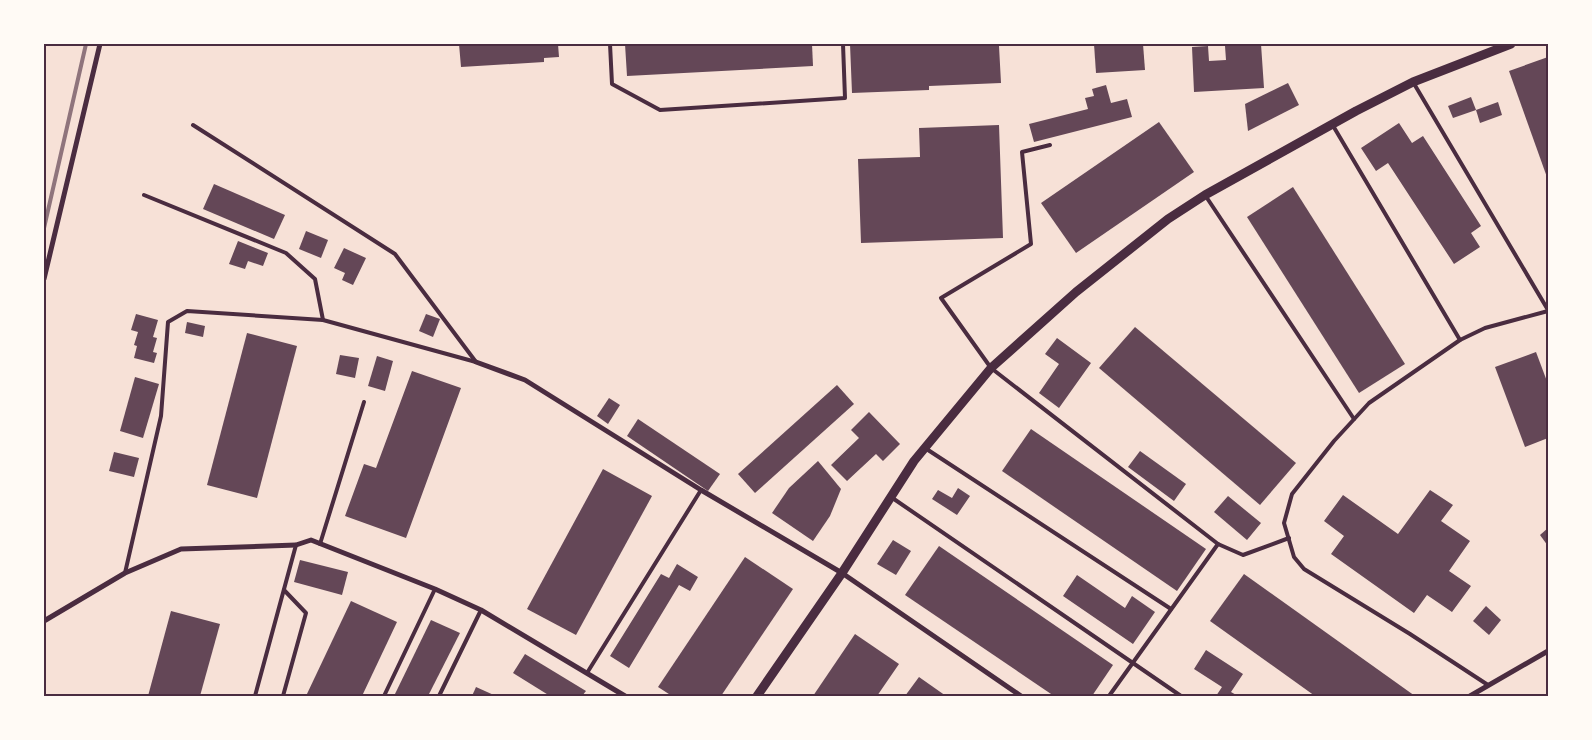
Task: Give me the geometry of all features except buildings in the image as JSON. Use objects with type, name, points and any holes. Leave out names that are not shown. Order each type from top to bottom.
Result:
[{"type":"street","points":[[44,279],[100,44]]},
{"type":"street","points":[[757,696],[925,448],[991,368],[1076,292],[1168,219],[1205,195],[1332,124],[1413,82],[1511,44]]},
{"type":"street","points":[[476,362],[525,380],[701,490],[842,573],[1021,696]]},
{"type":"street","points":[[44,621],[125,573],[181,549],[296,544],[311,540],[435,589],[482,610],[625,696]]},
{"type":"street","points":[[1470,696],[1548,651]]},
{"type":"lane","points":[[610,44],[612,84],[660,110],[845,98],[843,44]]},
{"type":"lane","points":[[1413,82],[1548,310],[1484,328],[1460,340],[1369,403],[1334,441],[1292,494],[1284,522],[1294,557],[1304,569],[1410,634],[1488,685]]},
{"type":"lane","points":[[193,124],[395,254],[476,362]]},
{"type":"lane","points":[[1332,124],[1460,340]]},
{"type":"lane","points":[[1050,145],[1022,152],[1032,244],[941,298],[991,368],[1218,544],[1243,556],[1289,538]]},
{"type":"lane","points":[[144,195],[286,253],[316,279],[323,320]]},
{"type":"lane","points":[[1205,195],[1354,419]]},
{"type":"lane","points":[[125,573],[161,416],[168,322],[187,311],[323,320],[476,362]]},
{"type":"lane","points":[[320,544],[364,402]]},
{"type":"lane","points":[[925,448],[1172,609]]},
{"type":"lane","points":[[587,673],[701,490]]},
{"type":"lane","points":[[891,497],[1181,696]]},
{"type":"lane","points":[[255,696],[296,544]]},
{"type":"lane","points":[[1109,696],[1218,544]]},
{"type":"lane","points":[[384,696],[435,589]]},
{"type":"lane","points":[[283,696],[306,613],[284,590]]},
{"type":"lane","points":[[439,696],[482,610]]},
{"type":"railway","points":[[44,228],[86,44]]}]
